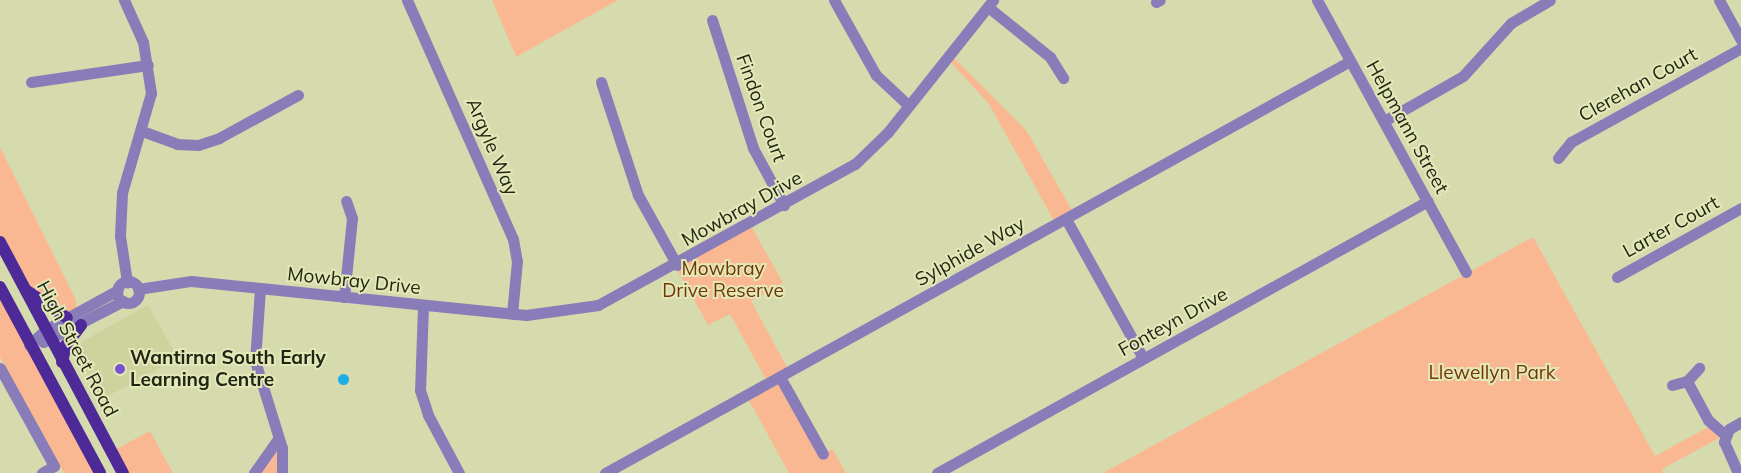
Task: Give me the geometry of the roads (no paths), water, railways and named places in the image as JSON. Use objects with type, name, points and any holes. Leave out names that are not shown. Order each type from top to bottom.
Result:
[{"type":"main road","name":"High Street Road","points":[[0,242],[47,335],[123,473]]},
{"type":"main road","points":[[21,286],[67,318]]},
{"type":"main road","name":"High Street Road","points":[[0,287],[29,345],[100,473]]},
{"type":"main road","points":[[62,362],[66,345],[81,325]]},
{"type":"street","points":[[124,0],[140,31],[148,65],[150,99],[120,209],[127,282]]},
{"type":"street","name":"Argyle Way","points":[[406,0],[513,239],[517,261],[512,314]]},
{"type":"street","points":[[834,0],[876,75],[909,106]]},
{"type":"street","name":"Helpmann Street","points":[[1317,0],[1466,272]]},
{"type":"street","points":[[1384,121],[1463,76],[1504,29],[1550,0]]},
{"type":"street","points":[[1719,0],[1741,40]]},
{"type":"street","points":[[991,4],[1050,57],[1063,78]]},
{"type":"street","name":"Mowbray Drive","points":[[138,289],[191,281],[512,314],[548,315],[598,305],[677,265],[855,164],[909,106],[991,4]]},
{"type":"street","name":"Findon Court","points":[[712,20],[753,148],[784,205]]},
{"type":"street","name":"Clerehan Court","points":[[1558,158],[1571,142],[1741,48]]},
{"type":"street","name":"Sylphide Way","points":[[605,473],[1350,61]]},
{"type":"street","points":[[31,82],[148,65]]},
{"type":"street","points":[[601,82],[638,195],[677,265]]},
{"type":"street","points":[[142,131],[177,144],[198,145],[219,138],[298,95]]},
{"type":"street","points":[[344,297],[352,218],[346,201]]},
{"type":"street","name":"Fonteyn Drive","points":[[936,473],[1428,202]]},
{"type":"street","name":"Larter Court","points":[[1617,277],[1741,208]]},
{"type":"street","points":[[1066,219],[1143,358]]},
{"type":"street","points":[[47,335],[81,325],[123,301],[136,299],[138,289],[127,282]]},
{"type":"street","points":[[29,345],[47,335],[67,318],[118,290],[127,282]]},
{"type":"street","points":[[260,289],[255,361],[278,440],[282,473]]},
{"type":"street","points":[[118,290],[123,301]]},
{"type":"street","points":[[423,306],[420,390],[430,419],[460,473]]},
{"type":"street","points":[[0,368],[54,466],[42,473]]},
{"type":"street","points":[[1672,385],[1687,382],[1699,368]]},
{"type":"street","points":[[780,376],[823,454]]},
{"type":"street","points":[[1687,382],[1708,420],[1725,435],[1725,449],[1738,473]]},
{"type":"street","points":[[1725,435],[1741,422]]},
{"type":"street","points":[[254,473],[278,440]]},
{"type":"water","points":[[343,373],[349,379],[343,385],[337,379]]},
{"type":"place","name":"Wantirna South Early Learning Centre","points":[[120,369]]},
{"type":"park label","name":"Mowbray Drive Reserve","points":[[723,280]]},
{"type":"park label","name":"Llewellyn Park","points":[[1492,373]]}]
